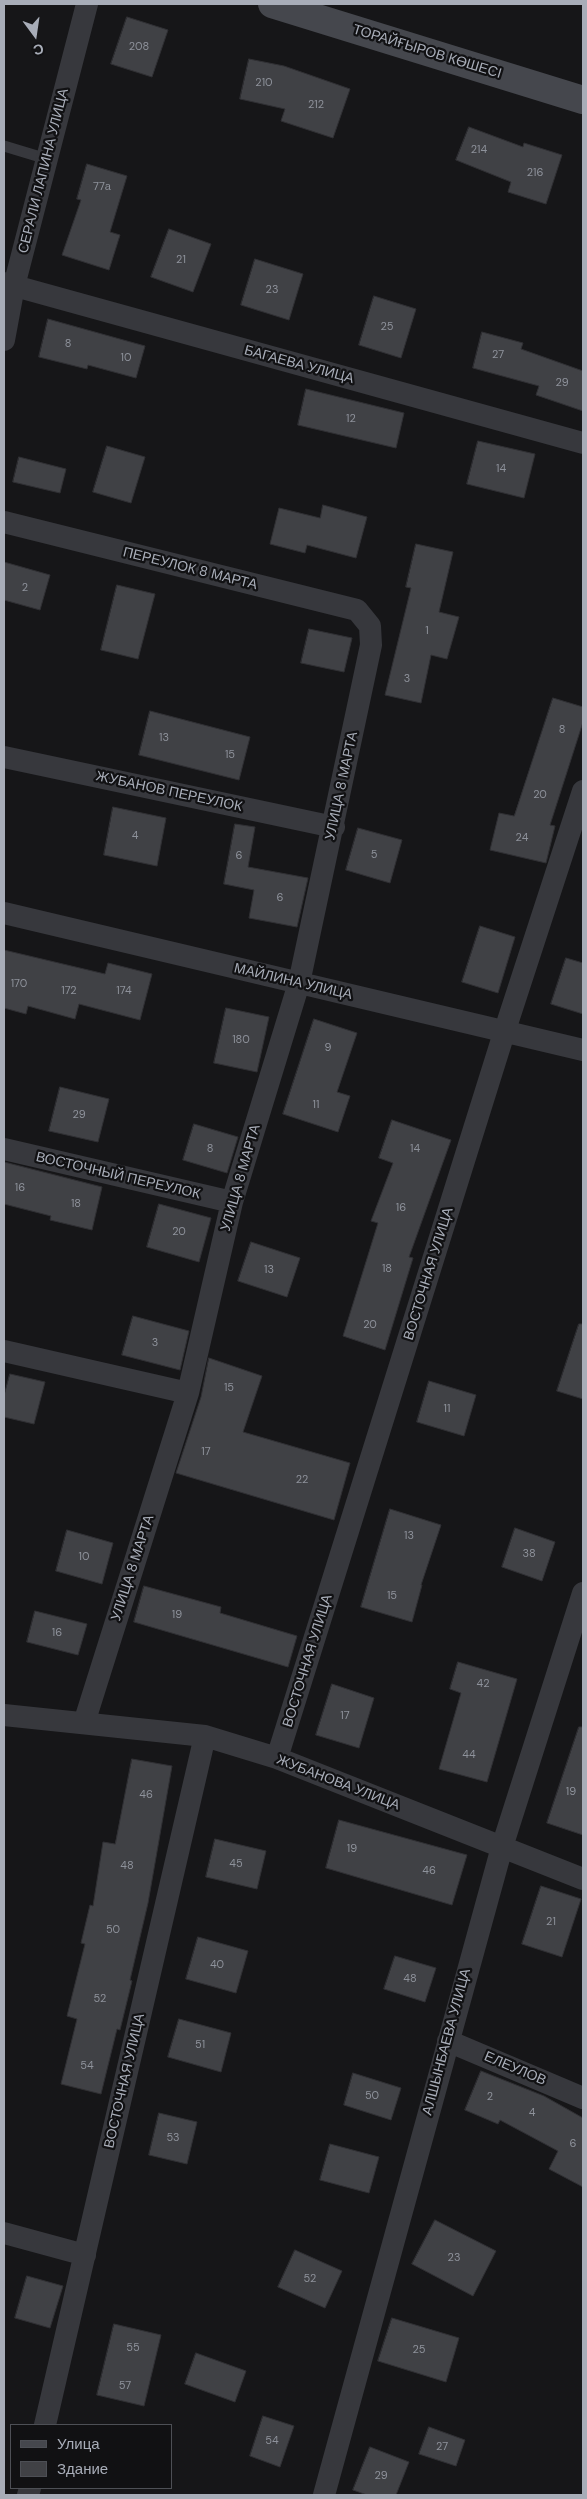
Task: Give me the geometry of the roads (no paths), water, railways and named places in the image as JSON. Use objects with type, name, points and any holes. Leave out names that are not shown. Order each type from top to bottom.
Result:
[{"type":"street","name":"СЕРАЛИ ЛАПИНА УЛИЦА","points":[[4,340],[9,284],[47,159],[87,4]]},
{"type":"street","name":"ТОРАЙҒЫРОВ КӨШЕСІ","points":[[272,4],[583,100]]},
{"type":"street","name":"БАГАЕВА УЛИЦА","points":[[9,284],[583,443]]},
{"type":"street","name":"ПЕРЕУЛОК 8 МАРТА","points":[[4,522],[357,610],[370,626]]},
{"type":"street","name":"УЛИЦА 8 МАРТА","points":[[84,1723],[188,1393],[232,1202],[299,983],[334,826],[371,645],[370,626]]},
{"type":"street","name":"ЖУБАНОВ ПЕРЕУЛОК","points":[[4,757],[334,826]]},
{"type":"street","name":"ВОСТОЧНАЯ УЛИЦА","points":[[277,1758],[504,1032],[583,791]]},
{"type":"street","name":"МАЙЛИНА УЛИЦА","points":[[4,913],[583,1050]]},
{"type":"street","name":"ВОСТОЧНЫЙ ПЕРЕУЛОК","points":[[4,1149],[232,1202]]},
{"type":"street","points":[[4,1351],[188,1393]]},
{"type":"street","name":"АЛШЫНБАЕВА УЛИЦА","points":[[324,2495],[502,1847],[583,1593]]},
{"type":"street","name":"ЖУБАНОВА УЛИЦА","points":[[4,1715],[205,1736],[277,1758],[583,1879]]},
{"type":"street","name":"ВОСТОЧНАЯ УЛИЦА","points":[[45,2424],[205,1736]]},
{"type":"street","name":"ЕЛЕУЛОВ","points":[[448,2041],[583,2098]]},
{"type":"street","points":[[4,2233],[85,2254]]},
{"type":"lane","points":[[4,146],[47,159]]}]
